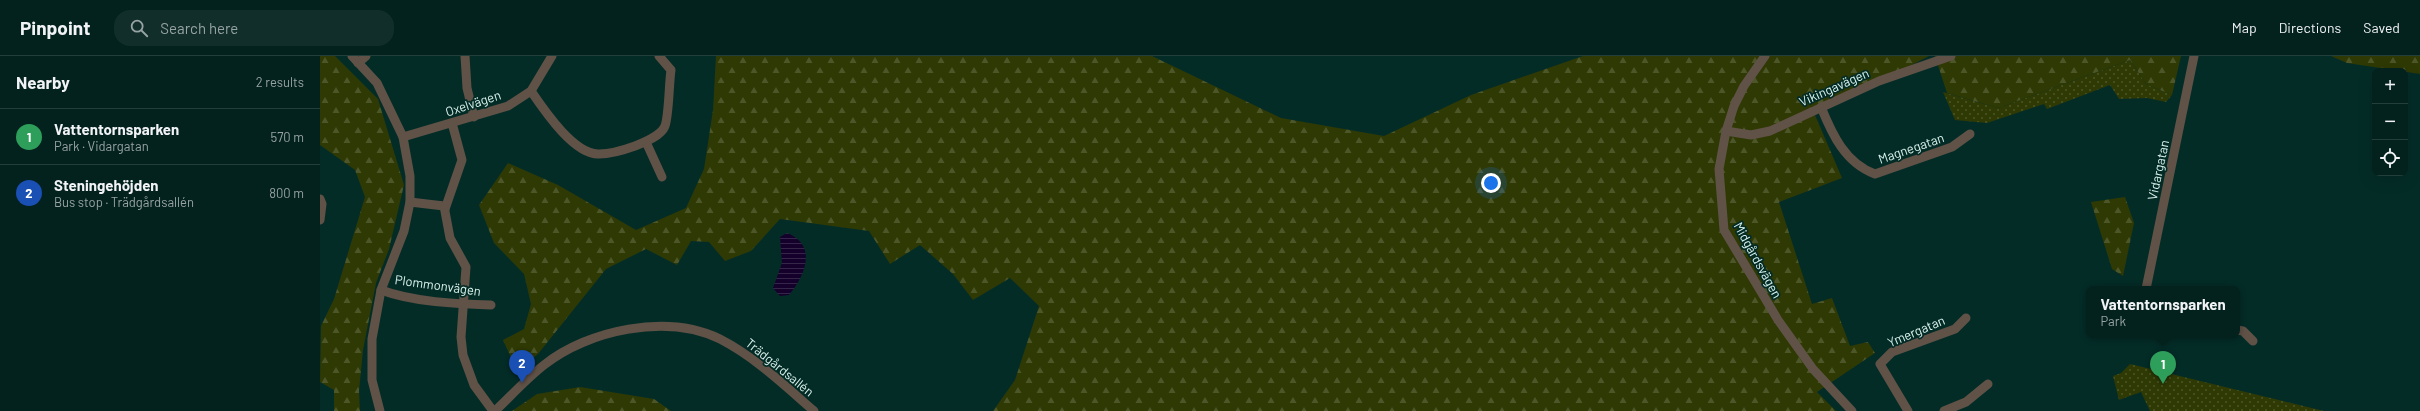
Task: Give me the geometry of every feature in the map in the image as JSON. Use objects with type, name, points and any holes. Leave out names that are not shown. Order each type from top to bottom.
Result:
[{"type":"street","points":[[366,56],[355,60],[377,83],[403,137],[410,176],[410,202],[404,231],[381,290],[372,339],[372,380],[378,408]]},
{"type":"street","points":[[465,56],[466,88],[474,117]]},
{"type":"street","name":"Oxelvägen","points":[[403,137],[508,106],[531,91],[552,56]]},
{"type":"street","points":[[531,91],[566,136],[582,148],[598,155],[618,152],[646,142],[658,134],[665,126],[671,70],[659,56]]},
{"type":"street","name":"Midgårdsvägen","points":[[1765,56],[1744,86],[1734,106],[1726,131],[1719,169],[1724,230],[1778,320],[1813,369],[1852,411]]},
{"type":"street","name":"Vikingavägen","points":[[1726,131],[1751,135],[1770,131],[1880,81],[1951,56]]},
{"type":"street","name":"Vidargatan","points":[[2147,286],[2194,56]]},
{"type":"street","name":"Magnegatan","points":[[1821,107],[1832,134],[1846,153],[1855,164],[1875,174],[1952,147],[1970,134]]},
{"type":"street","points":[[444,209],[462,160],[452,123]]},
{"type":"street","points":[[646,142],[662,177]]},
{"type":"street","points":[[320,199],[322,204],[320,220]]},
{"type":"street","points":[[410,202],[444,206],[450,238],[466,267],[461,337],[463,355],[474,385],[494,411]]},
{"type":"street","name":"Plommonvägen","points":[[381,290],[393,294],[464,304],[491,305]]},
{"type":"street","name":"Ymergatan","points":[[1908,411],[1880,364],[1892,352],[1955,329],[1966,318]]},
{"type":"street","name":"Trädgårdsallén","points":[[494,411],[544,365],[576,345],[591,338],[627,329],[668,327],[701,332],[734,347],[754,360],[814,411]]},
{"type":"street","points":[[2240,330],[2243,331],[2253,341]]},
{"type":"street","points":[[1944,411],[1966,402],[1988,384]]},
{"type":"green space","points":[[320,56],[335,56],[378,99],[404,185],[389,249],[376,283],[363,350],[359,391],[360,411],[334,411],[334,390],[320,382],[321,326],[334,299],[365,197],[355,170],[320,145]]},
{"type":"green space","points":[[716,56],[1152,56],[1281,118],[1384,136],[1471,95],[1583,56],[1929,56],[1815,115],[1842,178],[1779,202],[1812,304],[1832,298],[1850,346],[1868,342],[1875,353],[1817,392],[1836,411],[993,411],[1015,380],[1039,306],[1010,278],[973,300],[953,274],[920,245],[890,264],[869,231],[780,219],[751,251],[725,261],[709,242],[691,241],[677,265],[646,249],[606,269],[538,354],[517,371],[503,340],[524,329],[531,304],[524,274],[494,243],[479,205],[508,163],[558,185],[636,230],[686,208],[704,169],[713,110]]},
{"type":"green space","points":[[1935,56],[2181,56],[2172,95],[2146,84],[2130,60],[1998,108],[1947,93]]},
{"type":"green space","points":[[2331,56],[2420,56],[2420,74],[2408,72],[2408,68],[2380,68],[2347,63]]},
{"type":"green space","points":[[2130,60],[2146,84],[2172,95],[2166,102],[2147,98],[2119,99],[2110,85],[2047,109],[2044,104],[1987,123],[1955,120],[1943,92],[1998,108]]},
{"type":"green space","points":[[2125,197],[2134,223],[2123,276],[2112,269],[2091,202]]},
{"type":"green space","points":[[2130,364],[2324,411],[2150,411],[2141,392],[2119,400],[2113,376],[2121,373]]},
{"type":"green space","points":[[580,387],[654,399],[671,411],[512,411],[537,394]]},
{"type":"shaded area","points":[[787,233],[797,238],[803,245],[806,261],[804,270],[795,287],[789,295],[780,296],[773,288],[782,263],[780,237]]},
{"type":"place","name":"Steningehöjden","points":[[522,383]]},
{"type":"place","name":"Vattentornsparken","points":[[2163,384]]}]
